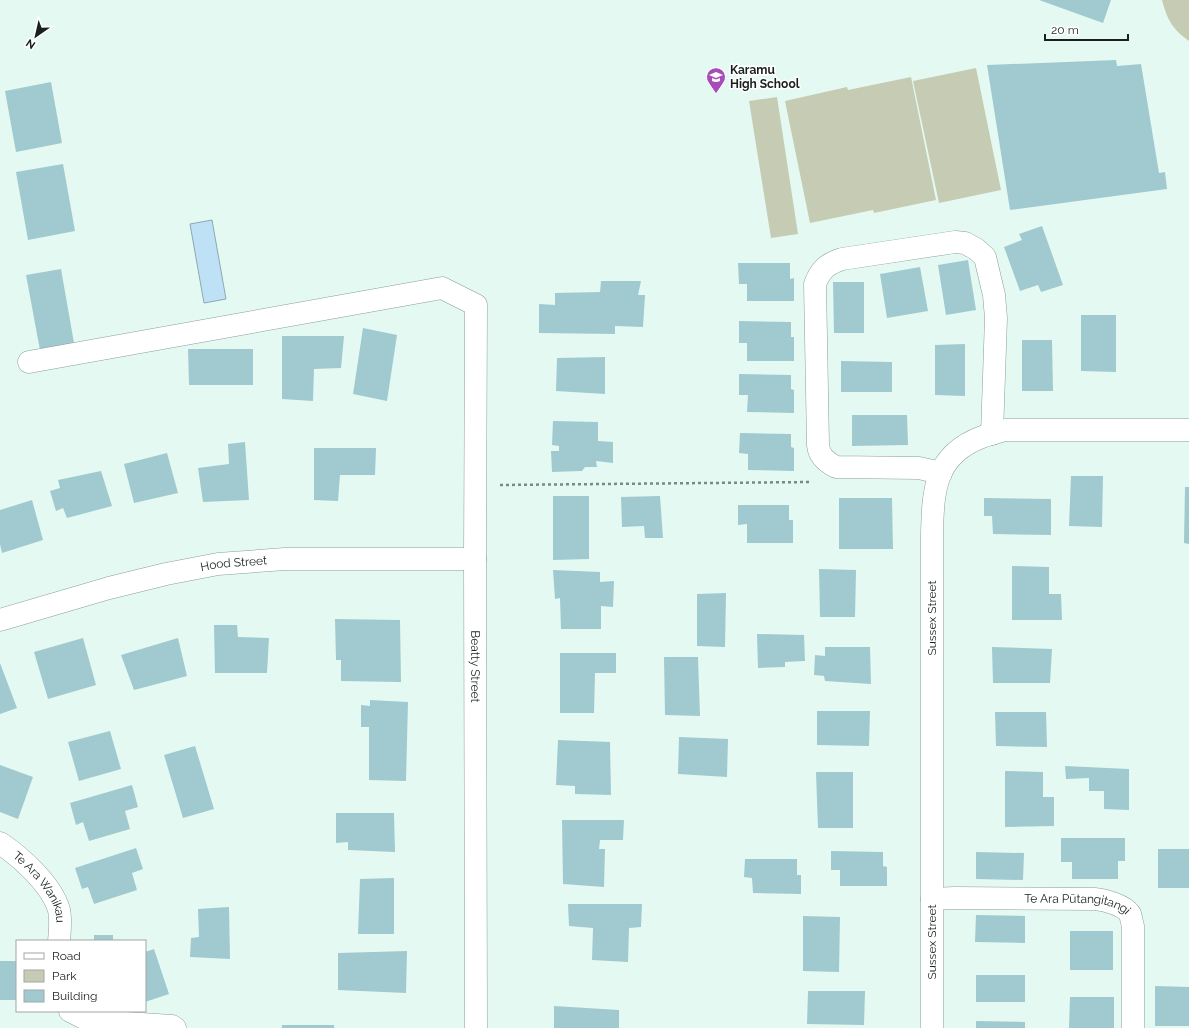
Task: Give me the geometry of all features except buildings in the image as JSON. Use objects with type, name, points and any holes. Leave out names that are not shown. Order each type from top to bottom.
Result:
[{"type":"street","points":[[941,473],[919,468],[836,467],[822,457],[818,450],[816,284],[819,275],[831,263],[842,259],[955,242],[965,243],[976,249],[985,257],[996,305],[992,434]]},
{"type":"street","name":"Beatty Street","points":[[29,362],[442,288],[476,304],[476,1028]]},
{"type":"street","name":"Sussex Street","points":[[932,1028],[932,504],[937,480],[950,457],[965,445],[982,437],[1005,430],[1189,430]]},
{"type":"street","name":"Hood Street","points":[[0,620],[109,588],[166,574],[218,564],[285,559],[475,559]]},
{"type":"street","name":"Te Ara Wanikau","points":[[0,843],[22,859],[37,875],[50,893],[58,910],[59,940]]},
{"type":"street","name":"Te Ara Pūtangitangi","points":[[932,899],[1095,898],[1109,900],[1120,906],[1130,914],[1133,926],[1133,1028]]},
{"type":"street","points":[[72,1012],[95,1022],[172,1026],[175,1028]]},
{"type":"path","points":[[476,485],[813,482]]},
{"type":"green space","points":[[1162,0],[1189,0],[1189,41],[1174,28],[1166,13]]},
{"type":"green space","points":[[976,68],[1001,190],[939,203],[913,81]]},
{"type":"green space","points":[[911,77],[936,200],[874,213],[873,210],[810,223],[785,101],[847,87],[848,90]]},
{"type":"green space","points":[[777,97],[798,234],[771,238],[749,101]]},
{"type":"water","points":[[212,220],[226,299],[204,303],[190,224]]},
{"type":"place","name":"Karamu High School","points":[[716,94]]}]
